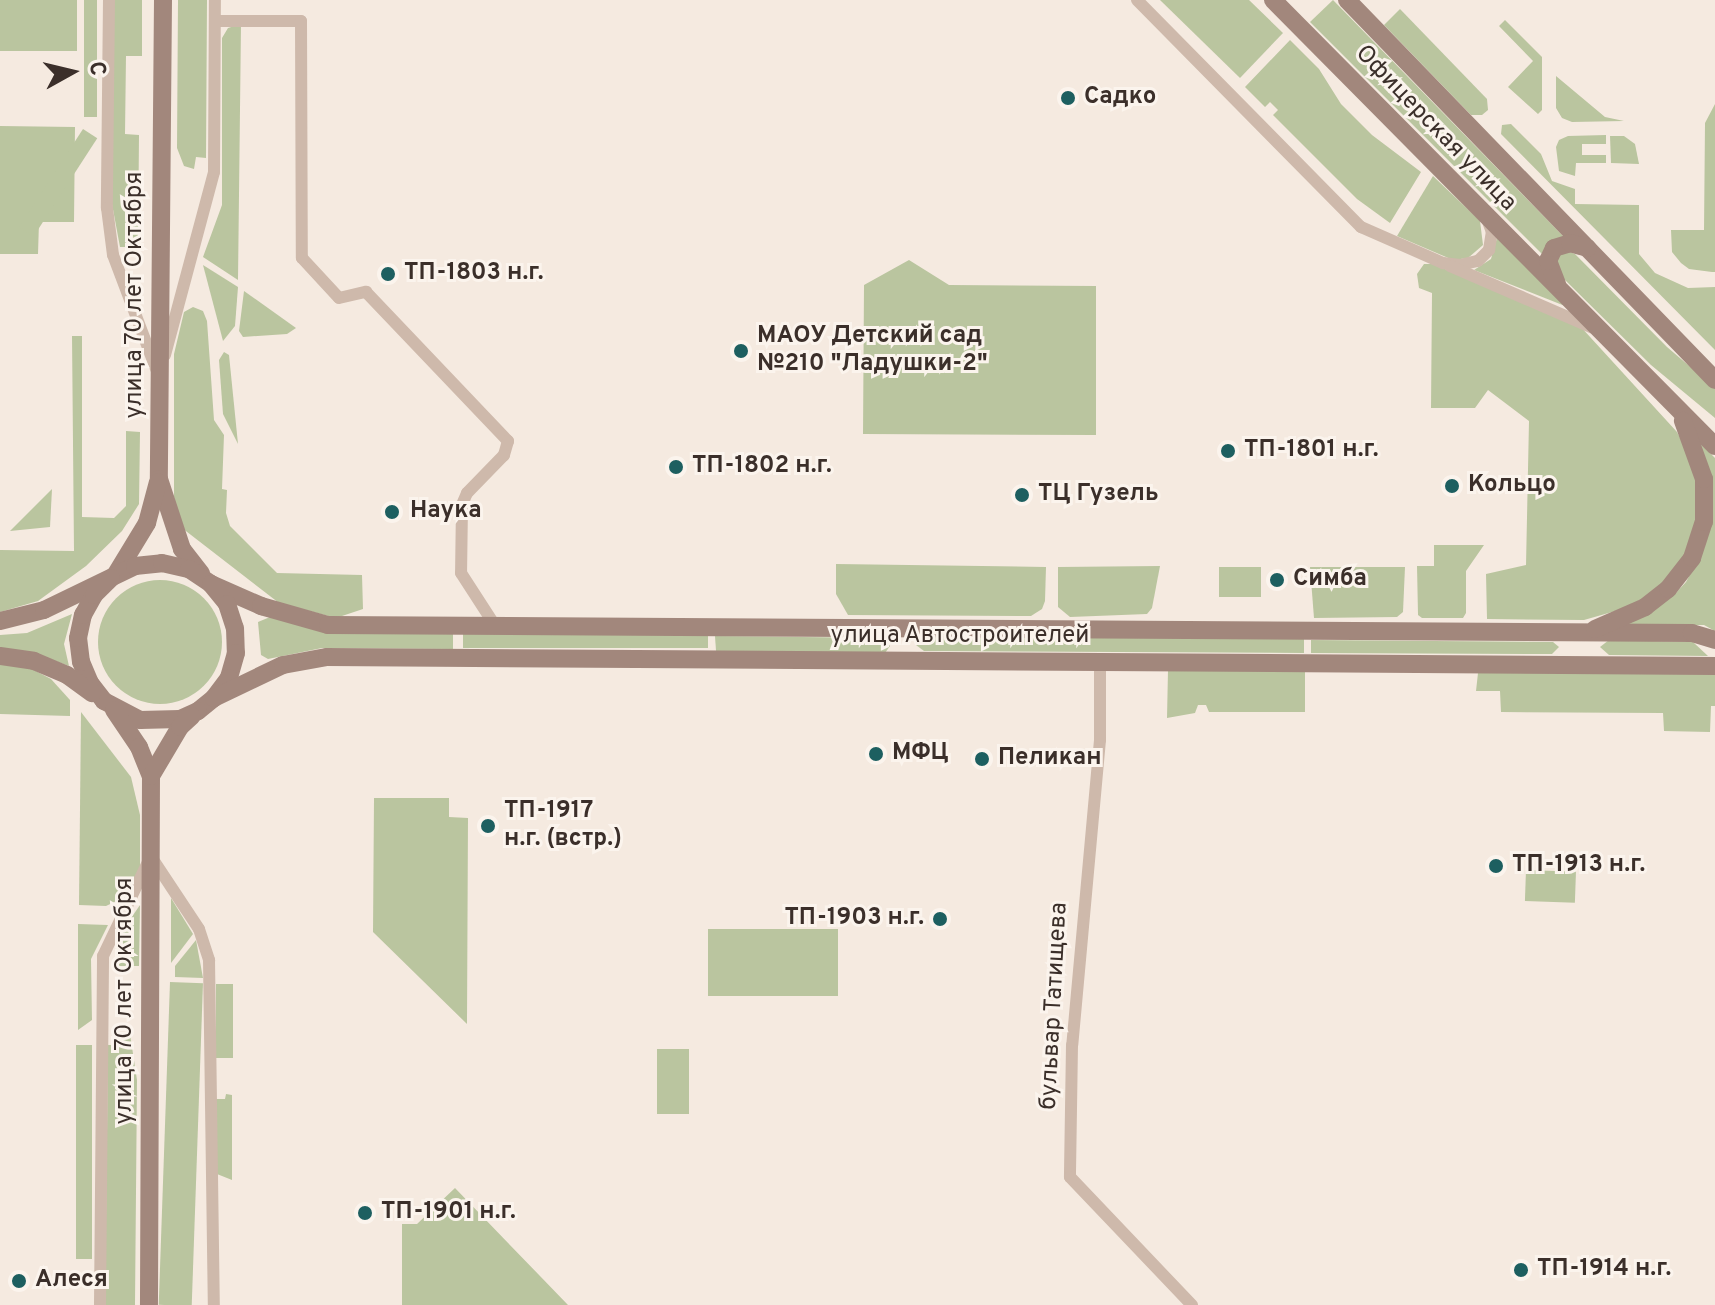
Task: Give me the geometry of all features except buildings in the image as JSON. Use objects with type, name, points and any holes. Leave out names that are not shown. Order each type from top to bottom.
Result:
[{"type":"main road","name":"улица 70 лет Октября","points":[[163,0],[159,479],[182,549],[208,581]]},
{"type":"main road","name":"Офицерская улица","points":[[1273,0],[1715,446]]},
{"type":"main road","name":"Офицерская улица","points":[[1347,0],[1714,378]]},
{"type":"main road","name":"Офицерская улица","points":[[1562,293],[1550,271],[1550,254],[1560,245],[1587,248]]},
{"type":"main road","name":"улица Автостроителей","points":[[1575,634],[1645,607],[1668,589],[1692,558],[1704,522],[1704,479],[1681,415]]},
{"type":"main road","points":[[109,704],[90,683],[81,662],[78,638],[83,615],[147,523],[159,479]]},
{"type":"main road","points":[[0,621],[44,610],[135,566],[162,563],[189,569],[208,581],[227,604],[236,641],[229,678],[214,698],[180,727],[151,776]]},
{"type":"main road","name":"улица Автостроителей","points":[[208,581],[261,606],[328,625],[1692,633],[1715,640]]},
{"type":"main road","points":[[901,629],[901,661]]},
{"type":"main road","points":[[1567,665],[1575,634]]},
{"type":"main road","points":[[0,656],[34,661],[67,675],[109,704],[140,720],[160,722],[198,711]]},
{"type":"main road","name":"улица Автостроителей","points":[[214,698],[283,665],[327,657],[1715,666]]},
{"type":"main road","name":"улица 70 лет Октября","points":[[109,704],[139,747],[151,776],[149,1305]]},
{"type":"street","points":[[109,0],[107,208],[113,255],[159,377]]},
{"type":"street","points":[[159,377],[214,172],[215,0]]},
{"type":"street","name":"Офицерская улица","points":[[1137,0],[1361,227],[1597,329]]},
{"type":"street","points":[[215,21],[301,21],[302,258],[339,298],[366,292],[508,441],[504,455],[467,493],[462,505],[461,573],[496,627]]},
{"type":"street","points":[[1443,263],[1469,264],[1484,256],[1489,250],[1492,232],[1485,214]]},
{"type":"street","name":"бульвар Татищева","points":[[1100,662],[1100,740],[1072,1045],[1070,1177],[1192,1305]]},
{"type":"street","points":[[100,1305],[103,956],[151,855]]},
{"type":"street","points":[[151,855],[199,929],[209,960],[214,1305]]},
{"type":"green space","points":[[0,0],[77,0],[77,51],[0,51]]},
{"type":"green space","points":[[84,0],[97,0],[97,117],[84,117]]},
{"type":"green space","points":[[113,0],[142,0],[142,56],[126,56],[125,134],[139,135],[138,247],[120,247],[112,204]]},
{"type":"green space","points":[[178,0],[207,0],[206,158],[196,157],[194,169],[184,166],[177,148]]},
{"type":"green space","points":[[1160,0],[1249,0],[1283,33],[1240,78]]},
{"type":"green space","points":[[1333,0],[1566,239],[1544,256],[1310,22]]},
{"type":"green space","points":[[1400,9],[1487,99],[1488,110],[1482,115],[1471,115],[1384,25]]},
{"type":"green space","points":[[1505,20],[1542,57],[1542,110],[1538,114],[1508,87],[1533,61],[1499,26]]},
{"type":"green space","points":[[241,24],[238,280],[203,257],[222,205],[222,38],[228,28]]},
{"type":"green space","points":[[1290,40],[1319,69],[1341,104],[1372,135],[1421,172],[1390,223],[1357,199],[1273,115],[1278,110],[1270,102],[1265,107],[1245,87]]},
{"type":"green space","points":[[1556,76],[1605,117],[1624,121],[1572,122],[1562,118],[1556,108]]},
{"type":"green space","points":[[1715,104],[1715,272],[1712,272],[1689,269],[1681,263],[1672,252],[1671,230],[1704,230],[1705,123]]},
{"type":"green space","points":[[1511,124],[1541,154],[1552,181],[1575,189],[1575,204],[1639,205],[1639,254],[1655,273],[1688,288],[1715,287],[1715,350],[1501,134],[1502,125]]},
{"type":"green space","points":[[0,126],[75,127],[74,222],[39,222],[38,254],[0,254]]},
{"type":"green space","points":[[83,129],[97,138],[34,236],[19,227]]},
{"type":"green space","points":[[1606,135],[1606,144],[1582,144],[1582,155],[1606,155],[1606,163],[1576,163],[1575,176],[1559,171],[1556,147],[1559,140],[1568,136]]},
{"type":"green space","points":[[1610,136],[1624,136],[1635,144],[1639,164],[1611,163]]},
{"type":"green space","points":[[1433,176],[1480,221],[1483,245],[1468,258],[1453,260],[1397,236]]},
{"type":"green space","points":[[1497,238],[1565,306],[1474,270],[1491,259]]},
{"type":"green space","points":[[1567,251],[1575,254],[1667,347],[1715,388],[1715,418],[1651,365],[1557,271],[1558,255]]},
{"type":"green space","points":[[909,260],[949,285],[1096,286],[1096,435],[863,434],[864,285]]},
{"type":"green space","points":[[1424,264],[1433,264],[1580,326],[1677,432],[1693,463],[1700,507],[1683,560],[1660,588],[1626,608],[1584,620],[1487,619],[1486,574],[1526,565],[1529,421],[1488,390],[1475,408],[1431,408],[1432,293],[1419,288],[1417,274]]},
{"type":"green space","points":[[203,265],[238,287],[235,326],[223,341]]},
{"type":"green space","points":[[244,291],[296,328],[287,334],[243,337],[239,331]]},
{"type":"green space","points":[[193,307],[203,311],[207,321],[214,420],[224,435],[222,489],[227,490],[226,513],[230,526],[277,573],[362,575],[363,609],[336,618],[279,603],[182,528],[174,497],[174,354],[184,312]]},
{"type":"green space","points":[[72,336],[82,336],[82,517],[114,518],[126,506],[126,431],[140,432],[139,504],[122,531],[86,566],[38,601],[0,612],[0,550],[74,551]]},
{"type":"green space","points":[[224,352],[229,355],[238,444],[223,414],[219,360]]},
{"type":"green space","points":[[1693,436],[1715,458],[1715,631],[1704,625],[1620,625],[1674,595],[1686,582],[1705,546]]},
{"type":"green space","points":[[52,489],[50,527],[10,531]]},
{"type":"green space","points":[[1434,545],[1484,545],[1466,571],[1466,613],[1463,618],[1422,618],[1418,615],[1417,566],[1434,566]]},
{"type":"green space","points":[[836,564],[1046,567],[1045,601],[1042,609],[1031,616],[848,615],[836,594]]},
{"type":"green space","points":[[1160,566],[1152,608],[1147,614],[1070,617],[1058,607],[1058,567]]},
{"type":"green space","points":[[1219,567],[1261,567],[1261,597],[1219,597]]},
{"type":"green space","points":[[1310,567],[1405,567],[1403,612],[1397,617],[1314,618]]},
{"type":"green space","points":[[160,580],[184,585],[204,598],[217,618],[222,642],[217,666],[204,686],[184,699],[160,704],[136,699],[116,686],[103,666],[98,642],[103,618],[116,598],[136,585]]},
{"type":"green space","points":[[72,614],[64,644],[69,666],[42,656],[0,651],[0,635],[27,633]]},
{"type":"green space","points":[[270,617],[453,633],[453,649],[322,648],[268,659],[261,655],[258,622]]},
{"type":"green space","points":[[463,633],[708,633],[708,648],[463,648]]},
{"type":"green space","points":[[715,636],[882,638],[890,646],[885,653],[716,651]]},
{"type":"green space","points":[[919,637],[1304,638],[1304,653],[924,651],[916,645]]},
{"type":"green space","points":[[1311,640],[1553,642],[1559,647],[1552,654],[1311,653]]},
{"type":"green space","points":[[1609,640],[1693,642],[1708,656],[1609,655],[1600,647]]},
{"type":"green space","points":[[0,664],[30,668],[51,679],[70,700],[70,716],[0,714]]},
{"type":"green space","points":[[1305,666],[1305,712],[1209,712],[1206,705],[1198,705],[1195,713],[1167,718],[1168,670]]},
{"type":"green space","points":[[1715,672],[1715,706],[1711,706],[1710,732],[1664,731],[1663,713],[1501,712],[1500,691],[1476,691],[1478,673]]},
{"type":"green space","points":[[81,712],[131,777],[140,815],[140,869],[125,897],[106,906],[79,905]]},
{"type":"green space","points":[[374,798],[449,798],[449,817],[468,818],[467,1024],[373,932]]},
{"type":"green space","points":[[1526,870],[1576,872],[1575,903],[1525,901]]},
{"type":"green space","points":[[171,898],[193,934],[171,963]]},
{"type":"green space","points":[[140,905],[139,966],[116,966],[116,940]]},
{"type":"green space","points":[[78,924],[108,925],[91,959],[92,1020],[78,1030]]},
{"type":"green space","points":[[708,929],[838,929],[838,996],[708,996]]},
{"type":"green space","points":[[196,940],[203,978],[175,977],[175,966]]},
{"type":"green space","points":[[170,982],[203,983],[192,1305],[159,1305]]},
{"type":"green space","points":[[216,984],[233,984],[233,1058],[216,1058]]},
{"type":"green space","points":[[120,1034],[130,1034],[137,1080],[135,1305],[105,1305],[108,1045],[119,1045]]},
{"type":"green space","points":[[76,1045],[92,1045],[92,1259],[76,1259]]},
{"type":"green space","points":[[657,1049],[689,1049],[689,1114],[657,1114]]},
{"type":"green space","points":[[226,1094],[232,1095],[232,1180],[217,1174],[216,1099],[225,1099]]},
{"type":"green space","points":[[455,1188],[568,1305],[402,1305],[402,1224],[417,1224]]},
{"type":"place","name":"Садко","points":[[1068,98]]},
{"type":"place","name":"ТП-1803 н.г.","points":[[388,274]]},
{"type":"place","name":"МАОУ Детский сад №210 \"Ладушки-2\"","points":[[741,351]]},
{"type":"place","name":"ТП-1801 н.г.","points":[[1228,451]]},
{"type":"place","name":"ТП-1802 н.г.","points":[[676,467]]},
{"type":"place","name":"Кольцо","points":[[1452,486]]},
{"type":"place","name":"ТЦ Гузель","points":[[1022,495]]},
{"type":"place","name":"Наука","points":[[392,512]]},
{"type":"place","name":"Симба","points":[[1277,580]]},
{"type":"place","name":"МФЦ","points":[[876,754]]},
{"type":"place","name":"Пеликан","points":[[982,759]]},
{"type":"place","name":"ТП-1917 н.г. (встр.)","points":[[488,826]]},
{"type":"place","name":"ТП-1913 н.г.","points":[[1496,866]]},
{"type":"place","name":"ТП-1903 н.г.","points":[[940,919]]},
{"type":"place","name":"ТП-1901 н.г.","points":[[365,1213]]},
{"type":"place","name":"ТП-1914 н.г.","points":[[1521,1270]]},
{"type":"place","name":"Алеся","points":[[19,1281]]}]
